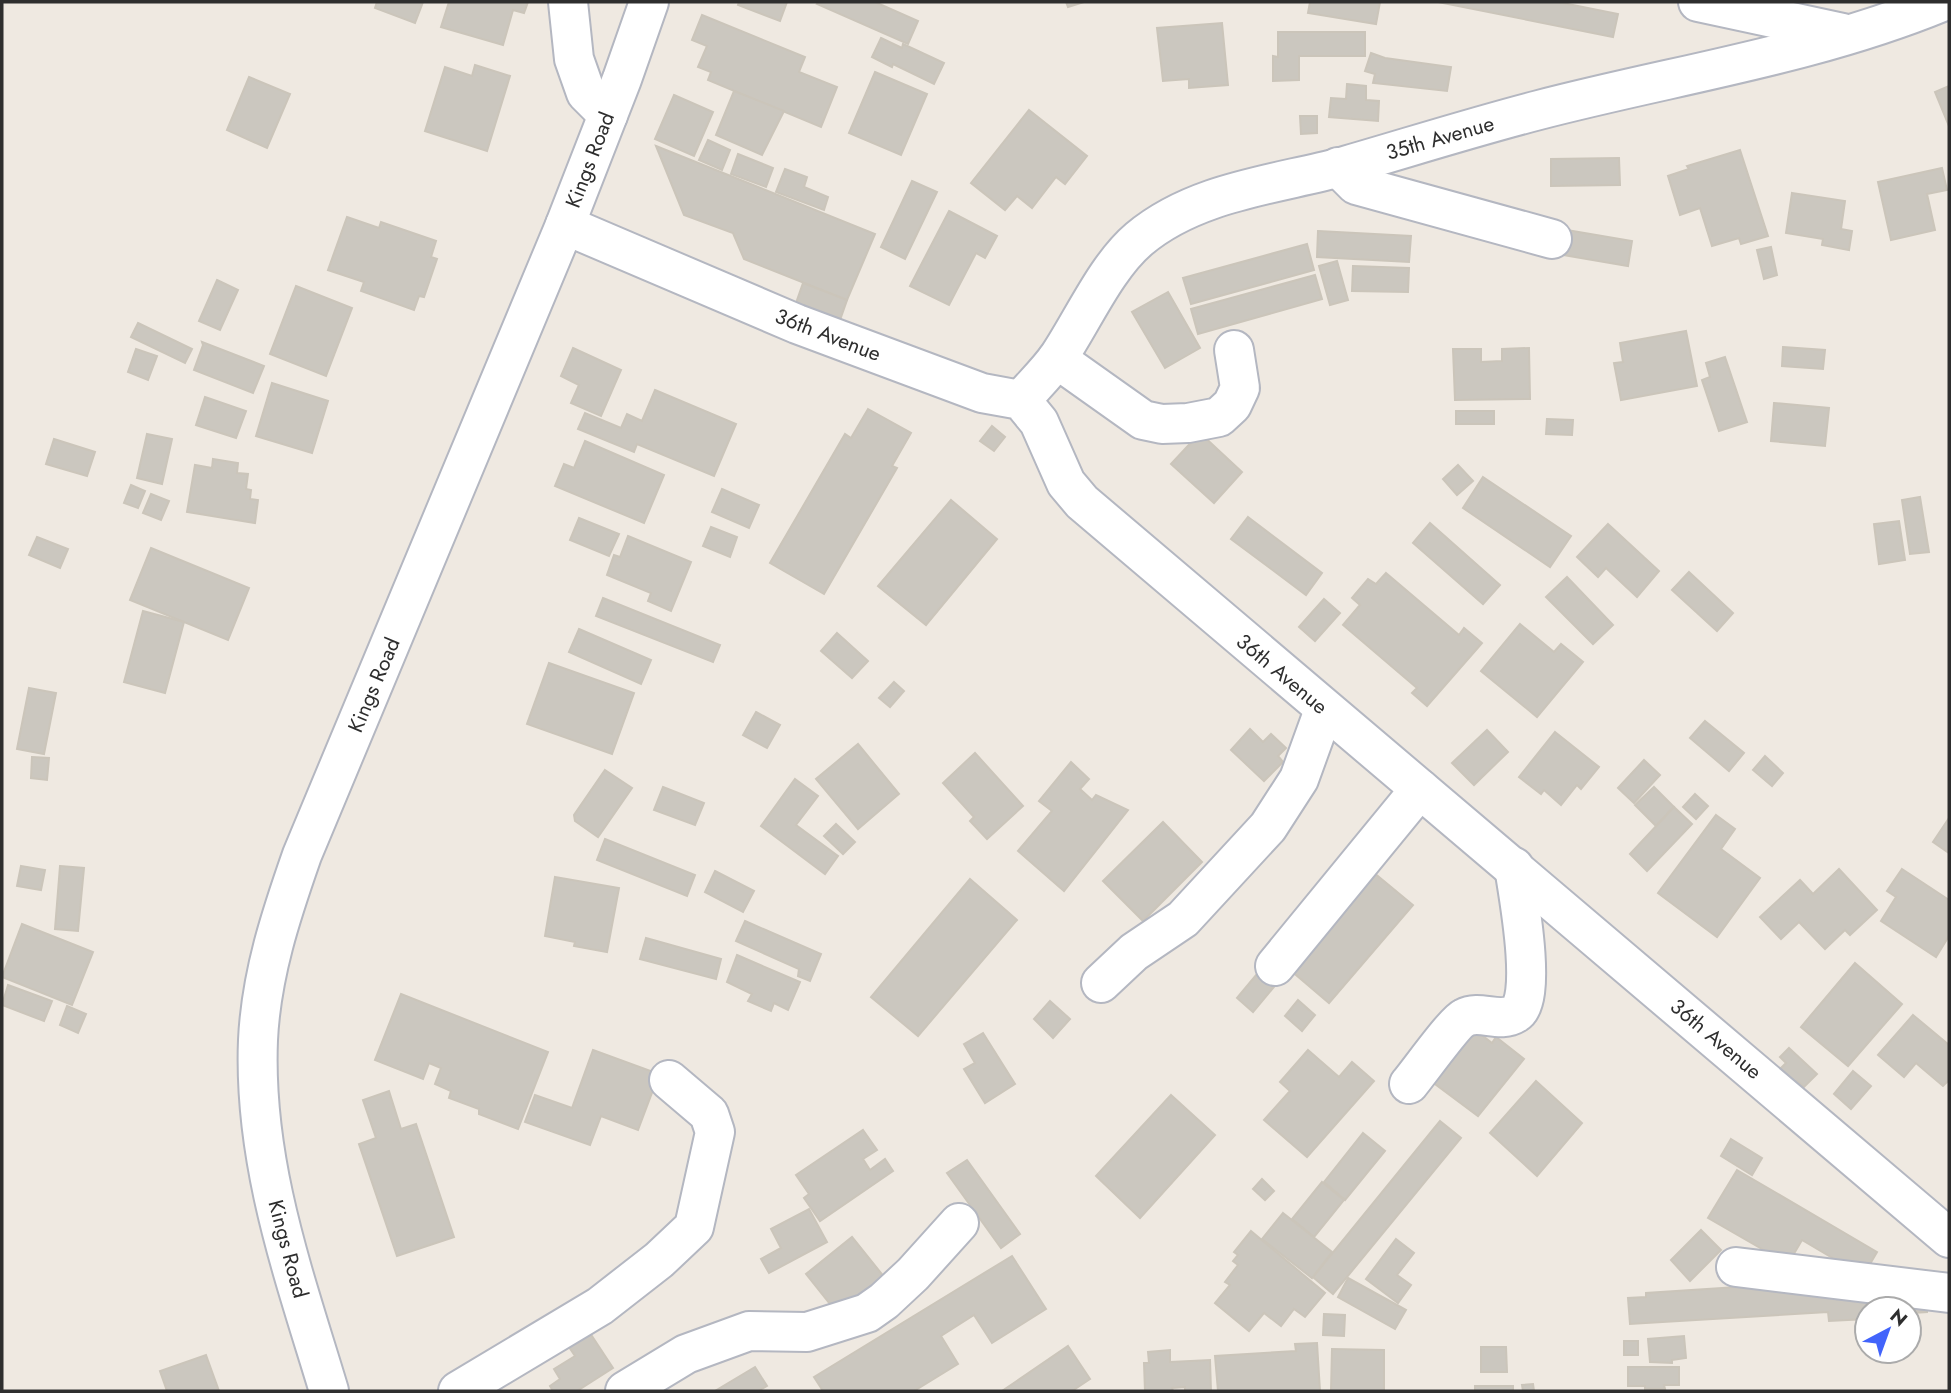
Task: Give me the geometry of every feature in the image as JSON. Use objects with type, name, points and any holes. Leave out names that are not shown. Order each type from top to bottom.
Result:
[{"type":"street","points":[[568,2],[574,59],[586,93],[608,115]]},
{"type":"street","name":"Kings Road","points":[[329,1391],[283,1238],[266,1168],[259,1102],[258,1039],[264,988],[280,917],[302,855],[565,225],[649,2]]},
{"type":"street","points":[[1698,2],[1847,34]]},
{"type":"street","name":"35th Avenue","points":[[1021,400],[1057,359],[1111,273],[1138,240],[1163,222],[1195,205],[1539,110],[1751,62],[1942,2]]},
{"type":"street","points":[[1338,167],[1356,185],[1552,239]]},
{"type":"street","name":"36th Avenue","points":[[565,225],[797,324],[982,393],[1021,400],[1038,422],[1066,483],[1082,502],[1324,710],[1514,867],[1949,1237]]},
{"type":"street","points":[[1057,359],[1143,420],[1162,424],[1188,423],[1219,416],[1232,405],[1240,388],[1234,350]]},
{"type":"street","points":[[1101,983],[1134,952],[1183,919],[1268,827],[1299,779],[1324,710]]},
{"type":"street","points":[[1275,966],[1420,789]]},
{"type":"street","points":[[1409,1084],[1462,1018],[1475,1014],[1506,1017],[1517,1013],[1525,1000],[1527,974],[1514,867]]},
{"type":"street","points":[[458,1391],[600,1306],[659,1260],[694,1227],[715,1132],[709,1114],[669,1080]]},
{"type":"street","points":[[625,1391],[686,1354],[749,1331],[807,1332],[867,1313],[913,1274],[959,1223]]},
{"type":"street","points":[[1735,1267],[1949,1293]]},
{"type":"building","points":[[377,2],[423,2],[415,23],[375,8]]},
{"type":"building","points":[[449,2],[528,2],[524,13],[513,10],[503,45],[441,27]]},
{"type":"building","points":[[739,2],[787,2],[780,21],[738,5]]},
{"type":"building","points":[[875,2],[918,21],[908,44],[817,4]]},
{"type":"building","points":[[1066,2],[1084,2],[1068,7]]},
{"type":"building","points":[[1310,2],[1380,2],[1376,24],[1308,13]]},
{"type":"building","points":[[1438,2],[1558,2],[1618,14],[1613,37]]},
{"type":"building","points":[[702,15],[805,57],[799,72],[837,87],[821,127],[708,80],[711,72],[698,67],[707,46],[692,40]]},
{"type":"building","points":[[1222,23],[1228,85],[1189,88],[1189,79],[1163,81],[1157,28]]},
{"type":"building","points":[[1278,32],[1365,32],[1365,56],[1299,56],[1299,80],[1273,81],[1273,56],[1278,57]]},
{"type":"building","points":[[881,38],[902,48],[903,44],[944,63],[934,84],[872,57]]},
{"type":"building","points":[[1371,53],[1385,58],[1451,67],[1447,91],[1373,83],[1375,74],[1365,71]]},
{"type":"building","points":[[475,65],[510,76],[487,151],[425,131],[445,67],[472,76]]},
{"type":"building","points":[[875,72],[927,94],[901,155],[849,133]]},
{"type":"building","points":[[249,77],[290,94],[267,148],[227,130]]},
{"type":"building","points":[[1347,84],[1366,86],[1366,100],[1379,101],[1378,121],[1329,117],[1331,98],[1346,99]]},
{"type":"building","points":[[1949,86],[1949,126],[1935,92]]},
{"type":"building","points":[[734,91],[784,111],[762,155],[716,135]]},
{"type":"building","points":[[674,95],[713,112],[694,156],[655,139]]},
{"type":"building","points":[[1029,110],[1087,156],[1065,184],[1056,177],[1032,208],[1017,196],[1005,210],[971,183]]},
{"type":"building","points":[[1300,116],[1317,116],[1317,133],[1301,134]]},
{"type":"building","points":[[708,140],[730,150],[722,170],[699,160]]},
{"type":"building","points":[[656,146],[875,234],[847,300],[744,259],[733,233],[684,215]]},
{"type":"building","points":[[1740,150],[1768,236],[1741,244],[1739,238],[1712,246],[1700,208],[1680,215],[1668,176],[1689,169],[1687,166]]},
{"type":"building","points":[[738,154],[773,168],[766,187],[731,174]]},
{"type":"building","points":[[1619,158],[1620,185],[1551,186],[1551,159]]},
{"type":"building","points":[[1942,168],[1947,190],[1927,194],[1935,230],[1891,240],[1878,182]]},
{"type":"building","points":[[785,169],[807,177],[804,187],[828,197],[824,210],[776,192]]},
{"type":"building","points":[[912,181],[937,192],[905,259],[881,247]]},
{"type":"building","points":[[1792,193],[1845,201],[1841,229],[1852,231],[1849,250],[1822,245],[1823,239],[1786,233]]},
{"type":"building","points":[[949,211],[997,236],[985,258],[976,253],[949,305],[910,286]]},
{"type":"building","points":[[347,217],[379,228],[381,222],[436,241],[431,257],[437,259],[424,297],[419,296],[414,310],[361,291],[364,282],[328,270]]},
{"type":"building","points":[[1561,229],[1632,241],[1628,266],[1557,254]]},
{"type":"building","points":[[1318,231],[1411,236],[1409,262],[1317,257]]},
{"type":"building","points":[[1307,244],[1314,270],[1191,304],[1183,278]]},
{"type":"building","points":[[1771,247],[1777,275],[1764,279],[1757,250]]},
{"type":"building","points":[[1337,261],[1348,300],[1330,305],[1319,266]]},
{"type":"building","points":[[1353,266],[1409,268],[1408,292],[1352,291]]},
{"type":"building","points":[[1315,275],[1322,299],[1198,334],[1191,309]]},
{"type":"building","points":[[217,280],[238,290],[220,330],[199,321]]},
{"type":"building","points":[[803,283],[847,300],[839,323],[795,306]]},
{"type":"building","points":[[296,286],[352,308],[326,376],[270,354]]},
{"type":"building","points":[[1168,292],[1200,348],[1165,368],[1132,312]]},
{"type":"building","points":[[138,323],[192,349],[185,363],[131,337]]},
{"type":"building","points":[[1686,331],[1697,386],[1621,400],[1614,363],[1623,362],[1620,343]]},
{"type":"building","points":[[202,342],[264,366],[253,393],[194,370]]},
{"type":"building","points":[[1783,347],[1825,350],[1823,369],[1782,366]]},
{"type":"building","points":[[573,348],[621,370],[601,416],[571,403],[579,385],[561,376]]},
{"type":"building","points":[[1529,348],[1530,399],[1455,400],[1453,349],[1481,349],[1481,362],[1502,361],[1502,349]]},
{"type":"building","points":[[136,349],[157,356],[148,380],[128,372]]},
{"type":"building","points":[[1725,357],[1747,422],[1719,431],[1702,380],[1710,377],[1706,363]]},
{"type":"building","points":[[272,383],[328,401],[312,453],[256,436]]},
{"type":"building","points":[[655,390],[736,424],[714,476],[637,444],[634,452],[578,429],[585,413],[621,428],[627,414],[642,421]]},
{"type":"building","points":[[205,397],[246,411],[236,438],[196,425]]},
{"type":"building","points":[[1774,403],[1829,408],[1825,446],[1771,441]]},
{"type":"building","points":[[868,409],[911,433],[892,466],[897,468],[824,594],[770,563],[845,434],[851,438]]},
{"type":"building","points":[[1456,411],[1494,411],[1494,424],[1456,424]]},
{"type":"building","points":[[1547,419],[1573,420],[1572,435],[1546,434]]},
{"type":"building","points":[[992,426],[1005,437],[994,451],[980,441]]},
{"type":"building","points":[[1200,433],[1242,472],[1214,503],[1171,464]]},
{"type":"building","points":[[147,434],[172,439],[162,484],[137,478]]},
{"type":"building","points":[[54,439],[95,452],[87,476],[46,464]]},
{"type":"building","points":[[585,441],[664,475],[644,523],[555,486],[564,464],[574,468]]},
{"type":"building","points":[[213,459],[238,463],[237,473],[248,474],[246,489],[251,490],[250,499],[258,500],[255,523],[187,512],[195,465],[212,468]]},
{"type":"building","points":[[1458,465],[1473,481],[1457,495],[1443,479]]},
{"type":"building","points":[[1483,477],[1571,536],[1550,567],[1463,508]]},
{"type":"building","points":[[131,485],[145,491],[138,508],[124,503]]},
{"type":"building","points":[[722,489],[759,505],[749,528],[712,512]]},
{"type":"building","points":[[151,494],[169,501],[161,520],[143,513]]},
{"type":"building","points":[[1920,497],[1929,552],[1910,554],[1902,500]]},
{"type":"building","points":[[951,500],[997,539],[926,625],[878,586]]},
{"type":"building","points":[[1248,517],[1322,573],[1306,595],[1231,539]]},
{"type":"building","points":[[579,518],[619,534],[609,556],[570,540]]},
{"type":"building","points":[[1899,521],[1905,560],[1879,564],[1874,524]]},
{"type":"building","points":[[1430,523],[1500,585],[1483,604],[1413,543]]},
{"type":"building","points":[[1608,524],[1659,571],[1637,597],[1606,568],[1598,577],[1577,557]]},
{"type":"building","points":[[711,527],[737,537],[730,557],[703,546]]},
{"type":"building","points":[[628,536],[691,562],[671,611],[648,601],[651,593],[607,575],[614,555],[620,557]]},
{"type":"building","points":[[37,537],[68,549],[60,568],[29,555]]},
{"type":"building","points":[[151,548],[249,588],[228,640],[130,600]]},
{"type":"building","points":[[1689,572],[1733,613],[1717,631],[1672,590]]},
{"type":"building","points":[[1386,573],[1459,635],[1464,628],[1482,643],[1427,706],[1412,693],[1417,688],[1343,625],[1360,605],[1352,598],[1368,579],[1376,584]]},
{"type":"building","points":[[1567,577],[1613,625],[1593,644],[1546,597]]},
{"type":"building","points":[[603,598],[720,645],[713,662],[596,616]]},
{"type":"building","points":[[1324,599],[1340,613],[1315,641],[1299,627]]},
{"type":"building","points":[[143,611],[184,622],[165,693],[124,682]]},
{"type":"building","points":[[1520,624],[1554,652],[1561,644],[1583,662],[1537,717],[1481,671]]},
{"type":"building","points":[[579,629],[651,660],[641,684],[569,652]]},
{"type":"building","points":[[837,633],[868,661],[852,678],[821,651]]},
{"type":"building","points":[[549,663],[634,693],[612,754],[527,724]]},
{"type":"building","points":[[894,682],[904,691],[890,707],[879,698]]},
{"type":"building","points":[[29,688],[56,693],[44,754],[17,749]]},
{"type":"building","points":[[756,712],[780,725],[767,748],[743,735]]},
{"type":"building","points":[[1705,721],[1744,753],[1729,771],[1690,738]]},
{"type":"building","points":[[1250,729],[1263,742],[1271,734],[1286,748],[1278,756],[1283,762],[1264,781],[1231,750]]},
{"type":"building","points":[[1487,730],[1508,752],[1474,785],[1452,763]]},
{"type":"building","points":[[1555,732],[1599,767],[1581,789],[1577,785],[1561,805],[1544,790],[1541,794],[1519,777]]},
{"type":"building","points":[[858,744],[899,794],[858,829],[816,779]]},
{"type":"building","points":[[975,753],[1023,806],[987,839],[970,821],[974,817],[943,783]]},
{"type":"building","points":[[1765,756],[1783,773],[1772,786],[1753,770]]},
{"type":"building","points":[[32,757],[49,758],[47,780],[31,778]]},
{"type":"building","points":[[1644,760],[1660,775],[1634,803],[1618,788]]},
{"type":"building","points":[[1071,762],[1089,779],[1080,789],[1092,800],[1096,795],[1128,810],[1064,891],[1018,851],[1052,811],[1039,801]]},
{"type":"building","points":[[605,770],[632,788],[598,837],[575,821],[574,815]]},
{"type":"building","points":[[795,779],[818,796],[796,825],[838,856],[825,874],[761,826]]},
{"type":"building","points":[[663,787],[704,803],[695,825],[654,810]]},
{"type":"building","points":[[1654,787],[1674,807],[1656,826],[1635,805]]},
{"type":"building","points":[[1695,794],[1708,806],[1696,819],[1683,807]]},
{"type":"building","points":[[1674,807],[1692,824],[1647,871],[1630,854]]},
{"type":"building","points":[[1716,815],[1735,829],[1721,849],[1760,878],[1717,937],[1658,893]]},
{"type":"building","points":[[1949,818],[1949,853],[1933,842]]},
{"type":"building","points":[[1163,822],[1202,862],[1143,921],[1103,881]]},
{"type":"building","points":[[836,824],[855,842],[843,854],[824,836]]},
{"type":"building","points":[[605,839],[695,875],[687,896],[597,860]]},
{"type":"building","points":[[21,866],[45,870],[41,890],[17,886]]},
{"type":"building","points":[[60,866],[84,868],[78,931],[55,929]]},
{"type":"building","points":[[1839,869],[1877,910],[1850,935],[1845,930],[1825,949],[1799,922],[1781,939],[1760,917],[1800,880],[1813,894]]},
{"type":"building","points":[[1902,869],[1949,900],[1949,936],[1936,957],[1881,921],[1896,897],[1887,891]]},
{"type":"building","points":[[715,871],[754,891],[743,912],[705,892]]},
{"type":"building","points":[[1373,872],[1413,905],[1329,1003],[1283,964]]},
{"type":"building","points":[[555,877],[619,888],[607,952],[574,946],[575,942],[545,936]]},
{"type":"building","points":[[970,879],[1017,920],[918,1036],[871,997]]},
{"type":"building","points":[[745,921],[821,954],[810,981],[798,976],[799,969],[736,941]]},
{"type":"building","points":[[22,924],[93,952],[72,1005],[2,977]]},
{"type":"building","points":[[646,938],[721,959],[716,979],[640,959]]},
{"type":"building","points":[[737,955],[800,982],[788,1010],[774,1003],[771,1011],[748,1001],[752,994],[727,982]]},
{"type":"building","points":[[1855,963],[1902,1004],[1848,1066],[1801,1027]]},
{"type":"building","points":[[1262,968],[1278,982],[1253,1012],[1237,998]]},
{"type":"building","points":[[8,985],[52,1001],[44,1021],[2,1005]]},
{"type":"building","points":[[401,994],[548,1052],[518,1129],[479,1114],[479,1109],[449,1098],[451,1091],[435,1084],[441,1068],[429,1063],[423,1079],[375,1060]]},
{"type":"building","points":[[1298,1000],[1315,1015],[1302,1031],[1285,1016]]},
{"type":"building","points":[[1050,1001],[1070,1019],[1053,1038],[1034,1019]]},
{"type":"building","points":[[67,1006],[86,1014],[78,1033],[60,1025]]},
{"type":"building","points":[[1913,1015],[1949,1045],[1949,1080],[1943,1086],[1916,1063],[1904,1077],[1878,1055]]},
{"type":"building","points":[[1469,1025],[1492,1043],[1496,1037],[1524,1059],[1478,1116],[1427,1078]]},
{"type":"building","points":[[983,1033],[1015,1084],[985,1103],[964,1069],[975,1063],[964,1044]]},
{"type":"building","points":[[1789,1048],[1817,1074],[1804,1087],[1797,1081],[1794,1084],[1779,1070],[1786,1063],[1780,1057]]},
{"type":"building","points":[[593,1050],[659,1074],[638,1130],[601,1116],[590,1145],[525,1122],[535,1095],[572,1108]]},
{"type":"building","points":[[1308,1050],[1339,1077],[1352,1062],[1374,1081],[1307,1157],[1264,1120],[1290,1091],[1280,1082]]},
{"type":"building","points":[[1853,1071],[1871,1086],[1851,1109],[1834,1094]]},
{"type":"building","points":[[1536,1081],[1582,1123],[1537,1176],[1490,1133]]},
{"type":"building","points":[[389,1091],[401,1129],[416,1124],[454,1237],[397,1256],[359,1144],[376,1138],[363,1100]]},
{"type":"building","points":[[1171,1095],[1215,1135],[1140,1218],[1096,1176]]},
{"type":"building","points":[[1440,1121],[1461,1138],[1333,1294],[1313,1277]]},
{"type":"building","points":[[863,1130],[877,1150],[863,1159],[870,1170],[885,1159],[893,1171],[820,1221],[804,1198],[809,1194],[796,1175]]},
{"type":"building","points":[[1363,1133],[1385,1151],[1345,1200],[1324,1182]]},
{"type":"building","points":[[1731,1139],[1762,1158],[1752,1175],[1721,1156]]},
{"type":"building","points":[[967,1160],[1020,1234],[1001,1248],[947,1173]]},
{"type":"building","points":[[1737,1170],[1877,1252],[1863,1276],[1802,1240],[1788,1264],[1708,1218]]},
{"type":"building","points":[[1262,1179],[1274,1191],[1265,1200],[1253,1189]]},
{"type":"building","points":[[1322,1182],[1344,1200],[1314,1237],[1292,1219]]},
{"type":"building","points":[[809,1209],[827,1242],[769,1273],[761,1259],[781,1248],[771,1229]]},
{"type":"building","points":[[1283,1213],[1332,1252],[1312,1278],[1262,1239]]},
{"type":"building","points":[[1701,1230],[1721,1250],[1690,1281],[1671,1260]]},
{"type":"building","points":[[1251,1231],[1325,1293],[1305,1317],[1294,1309],[1281,1326],[1264,1313],[1249,1331],[1215,1303],[1230,1285],[1225,1282],[1238,1265],[1233,1261],[1238,1255],[1234,1252]]},
{"type":"building","points":[[852,1237],[893,1288],[838,1314],[806,1274]]},
{"type":"building","points":[[1396,1239],[1414,1253],[1397,1275],[1411,1285],[1398,1303],[1366,1279]]},
{"type":"building","points":[[1012,1256],[1046,1309],[992,1343],[974,1315],[941,1336],[958,1364],[914,1391],[823,1391],[814,1377]]},
{"type":"building","points":[[1348,1278],[1406,1310],[1395,1329],[1338,1297]]},
{"type":"building","points":[[1828,1281],[1926,1293],[1927,1312],[1923,1312],[1923,1295],[1853,1295],[1853,1320],[1829,1321],[1828,1312],[1630,1324],[1628,1298],[1646,1297],[1646,1293]]},
{"type":"building","points":[[1324,1314],[1345,1315],[1344,1336],[1323,1335]]},
{"type":"building","points":[[588,1330],[613,1368],[577,1391],[553,1391],[550,1386],[560,1379],[554,1369],[575,1356],[567,1344]]},
{"type":"building","points":[[1684,1336],[1686,1358],[1672,1360],[1672,1363],[1650,1362],[1648,1339]]},
{"type":"building","points":[[1624,1341],[1638,1341],[1638,1355],[1624,1355]]},
{"type":"building","points":[[1317,1343],[1320,1391],[1218,1391],[1215,1356],[1296,1351],[1295,1344]]},
{"type":"building","points":[[1068,1346],[1090,1379],[1072,1391],[1002,1391]]},
{"type":"building","points":[[1481,1347],[1506,1347],[1507,1372],[1481,1372]]},
{"type":"building","points":[[1332,1349],[1384,1350],[1384,1391],[1331,1391]]},
{"type":"building","points":[[1170,1350],[1170,1362],[1210,1360],[1211,1391],[1185,1391],[1185,1387],[1172,1388],[1173,1391],[1145,1391],[1144,1363],[1149,1363],[1148,1352]]},
{"type":"building","points":[[206,1355],[219,1391],[167,1391],[160,1371]]},
{"type":"building","points":[[755,1367],[767,1386],[758,1391],[715,1391]]},
{"type":"building","points":[[1628,1367],[1679,1367],[1679,1385],[1664,1385],[1665,1389],[1628,1386]]},
{"type":"building","points":[[1533,1384],[1534,1391],[1523,1391],[1522,1385]]},
{"type":"building","points":[[1475,1386],[1513,1386],[1513,1391],[1475,1391]]}]
